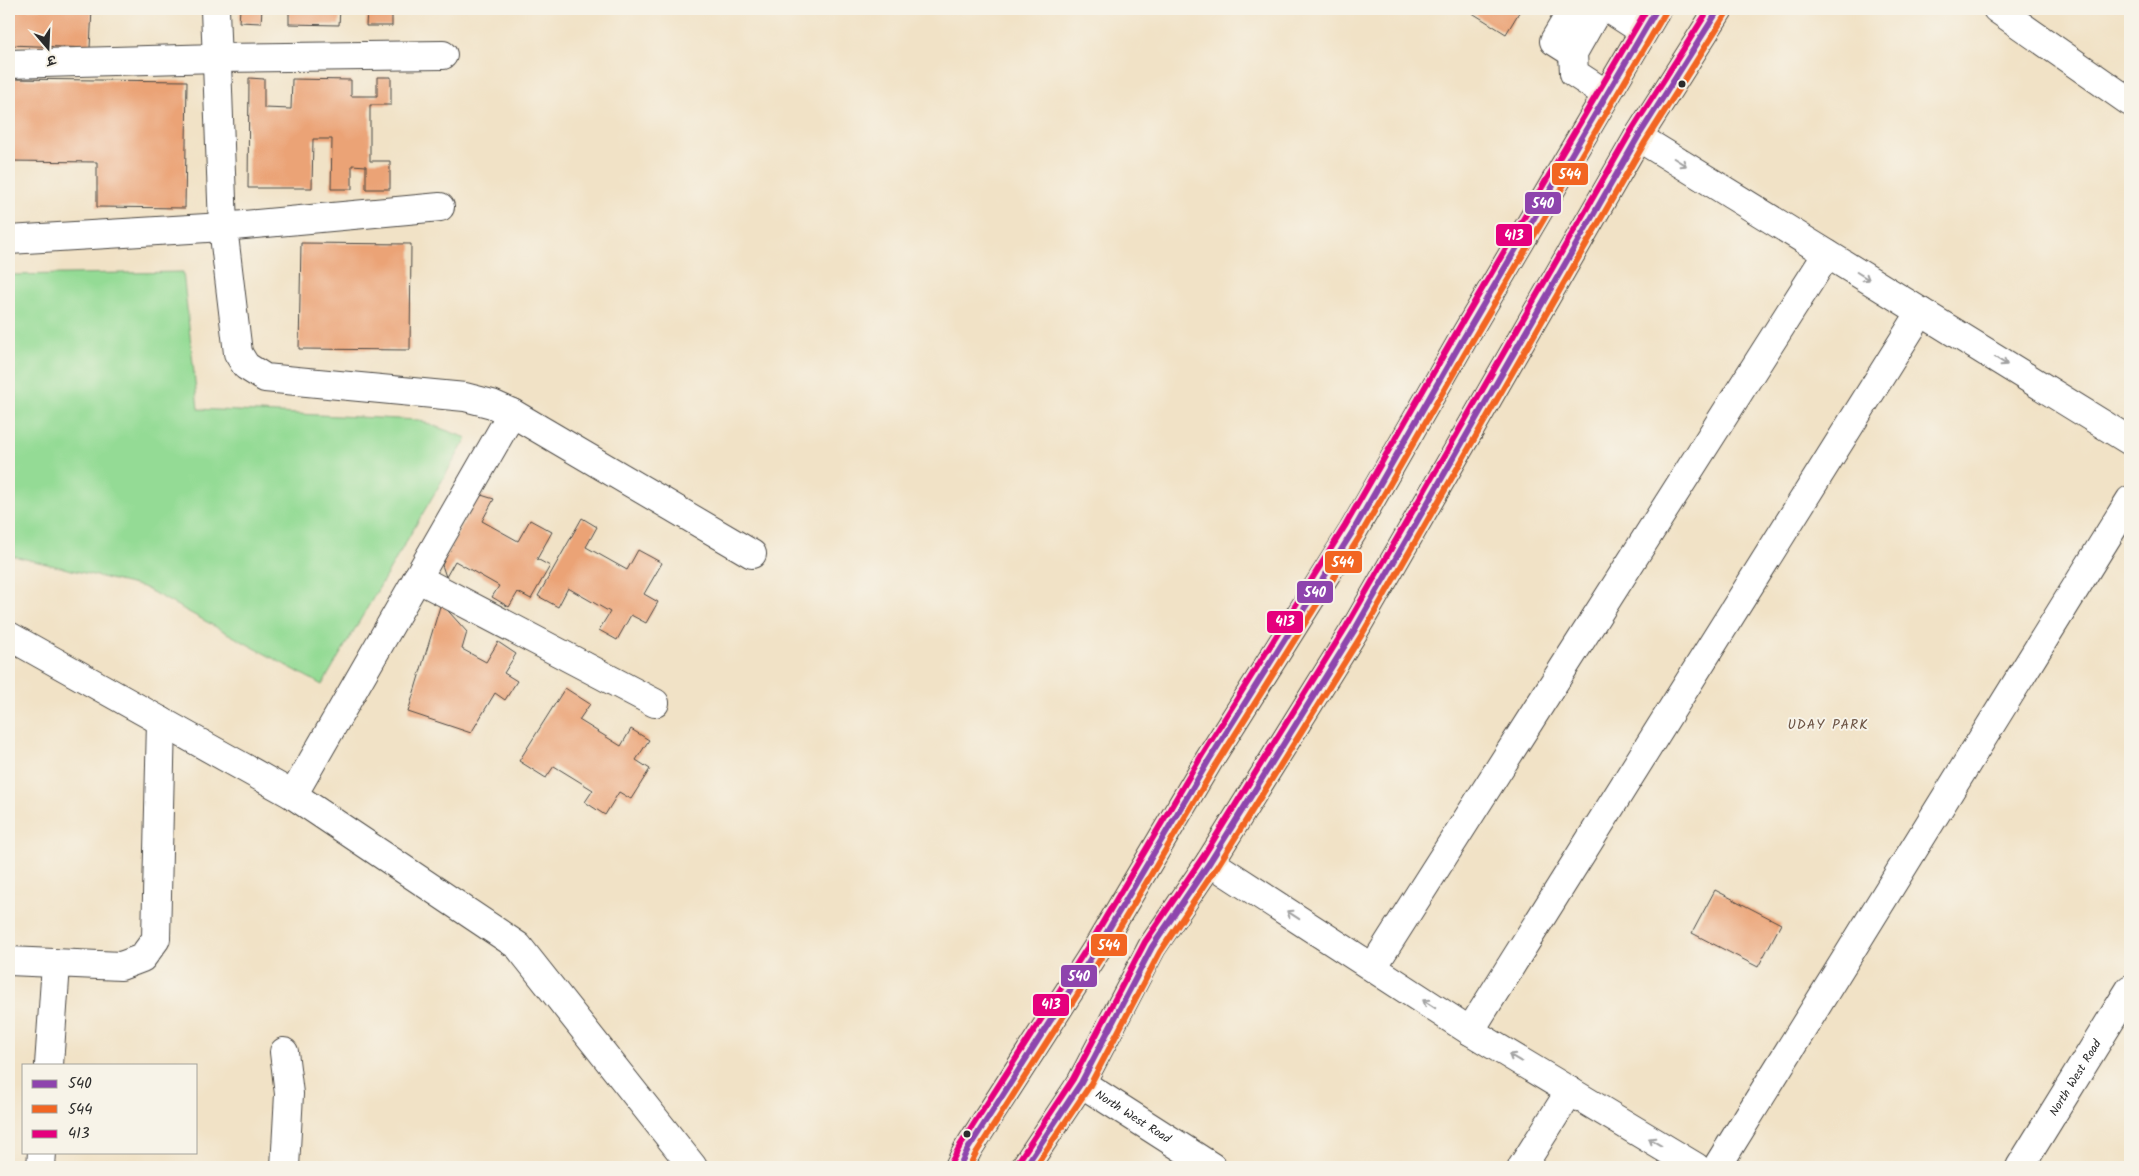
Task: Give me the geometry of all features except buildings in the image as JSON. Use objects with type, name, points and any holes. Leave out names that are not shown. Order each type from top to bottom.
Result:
[{"type":"main road","points":[[1026,1167],[1080,1083],[1152,947],[1210,862],[1354,631],[1638,137],[1720,9]]},
{"type":"main road","points":[[959,1167],[968,1149],[1101,942],[1210,760],[1354,531],[1650,20]]},
{"type":"street","points":[[215,9],[223,227],[238,353],[246,366],[266,378],[465,397],[492,404],[512,413],[752,554]]},
{"type":"street","points":[[1573,9],[1554,41],[1573,53]]},
{"type":"street","points":[[1598,9],[1573,53],[1574,73],[1606,94]]},
{"type":"street","points":[[1609,9],[1650,20]]},
{"type":"street","points":[[1997,9],[2130,102]]},
{"type":"street","points":[[9,64],[217,58],[443,55]]},
{"type":"street","points":[[1638,137],[2130,442]]},
{"type":"street","points":[[9,240],[223,227],[440,207]]},
{"type":"street","points":[[1373,968],[1827,254]]},
{"type":"street","points":[[1470,1031],[1922,312]]},
{"type":"street","points":[[292,795],[512,413]]},
{"type":"street","points":[[1717,1167],[2130,500]]},
{"type":"street","points":[[418,578],[655,703]]},
{"type":"street","points":[[9,636],[292,795],[518,946],[694,1167]]},
{"type":"street","points":[[9,961],[56,965],[121,966],[142,958],[156,939],[161,721]]},
{"type":"street","points":[[1210,862],[1470,1031],[1696,1167]]},
{"type":"street","points":[[49,1064],[56,965]]},
{"type":"street","name":"North West Road","points":[[2020,1167],[2130,989]]},
{"type":"street","points":[[284,1052],[289,1094],[285,1167]]},
{"type":"street","name":"North West Road","points":[[1080,1083],[1212,1167]]},
{"type":"street","points":[[1522,1167],[1570,1092]]},
{"type":"street","points":[[41,1167],[42,1154]]},
{"type":"green space","points":[[183,272],[198,409],[418,420],[467,438],[322,685],[143,587],[9,555],[9,275]]},
{"type":"transit line","name":"413","points":[[951,1163],[961,1144],[1094,937],[1202,755],[1345,526],[1647,9]]},
{"type":"transit line","name":"540","points":[[959,1167],[968,1149],[1101,942],[1209,760],[1353,531],[1463,339],[1657,9]]},
{"type":"transit line","name":"413","points":[[1018,1162],[1073,1079],[1145,942],[1203,857],[1346,627],[1630,133],[1709,9]]},
{"type":"transit line","name":"540","points":[[1025,1167],[1081,1083],[1152,947],[1210,862],[1354,631],[1638,137],[1719,9]]},
{"type":"transit line","name":"544","points":[[969,1167],[976,1153],[1108,947],[1216,765],[1360,536],[1665,13]]},
{"type":"transit line","name":"544","points":[[1035,1167],[1089,1087],[1160,952],[1217,867],[1361,636],[1645,142],[1726,14]]},
{"type":"district","name":"UDAY PARK","points":[[1828,725]]}]
